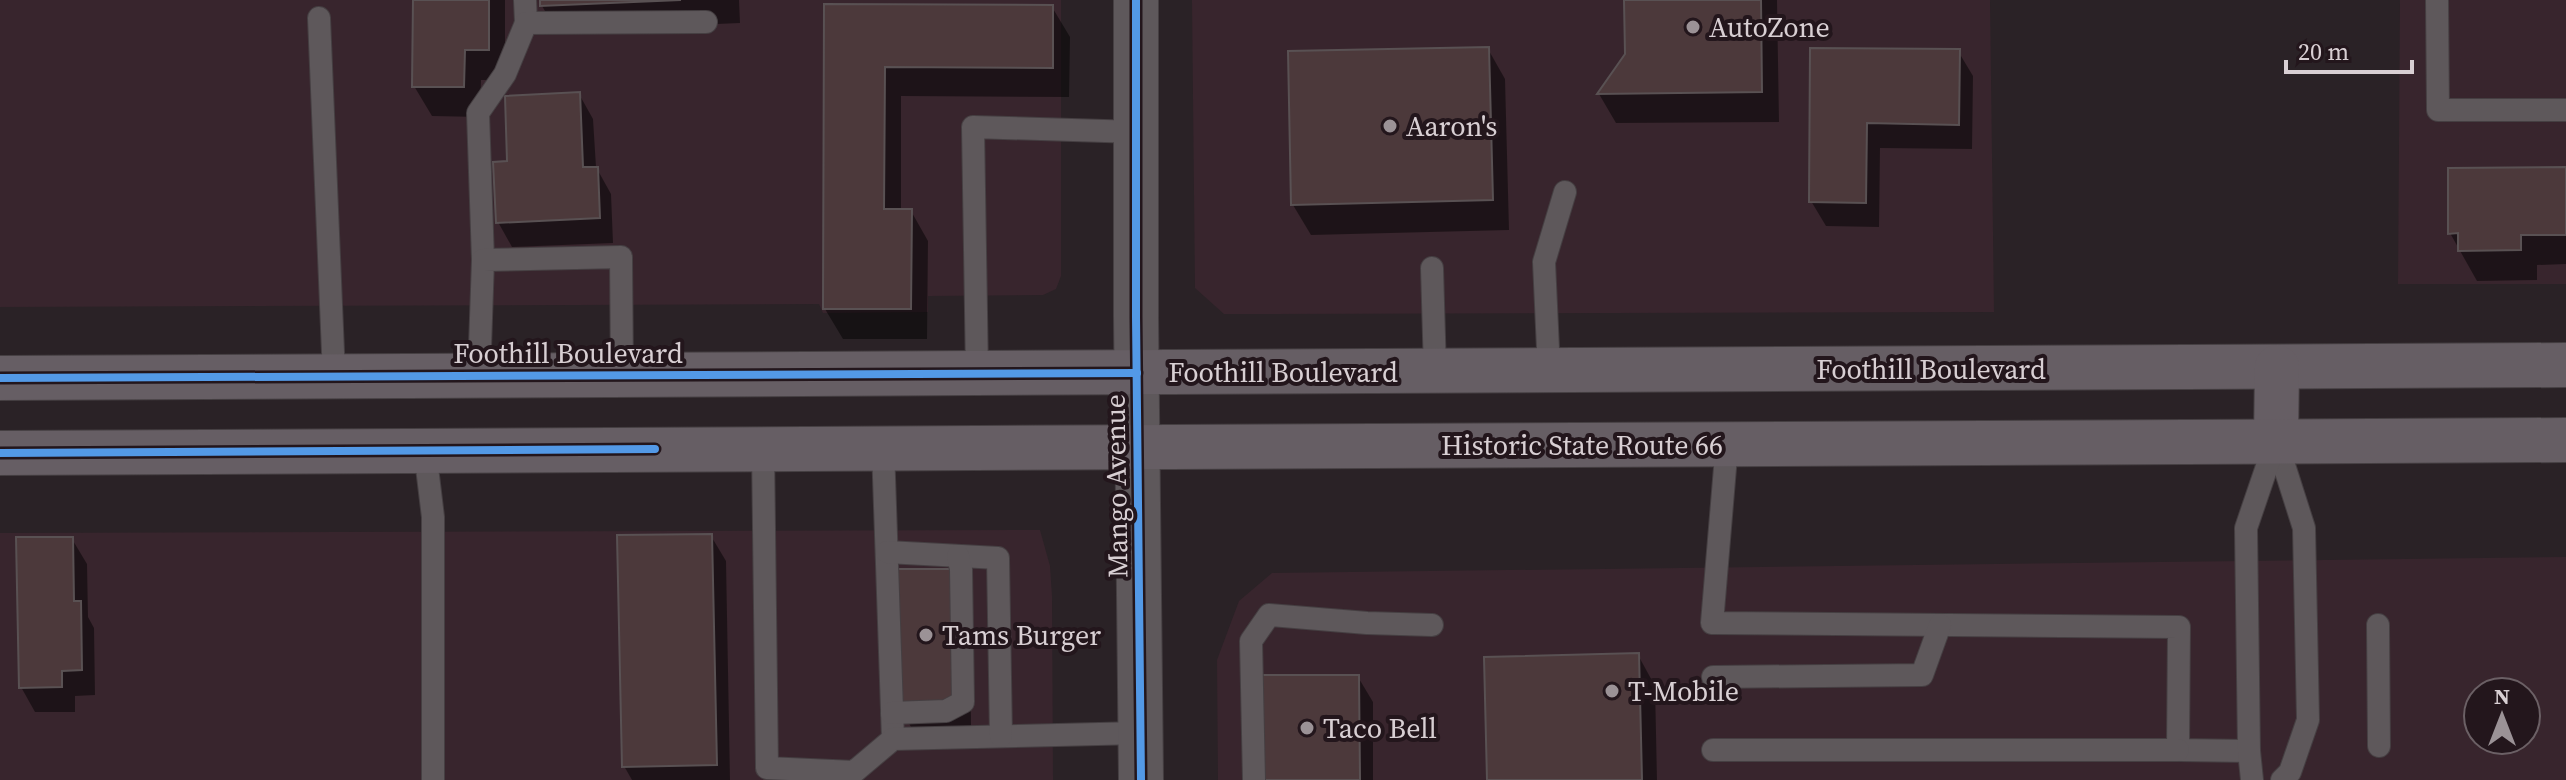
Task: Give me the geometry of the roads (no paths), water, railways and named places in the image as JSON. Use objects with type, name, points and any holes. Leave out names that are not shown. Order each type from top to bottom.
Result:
[{"type":"main road","name":"Foothill Boulevard","points":[[0,378],[2566,365]]},
{"type":"main road","points":[[2277,367],[2276,440],[2566,440]]},
{"type":"main road","name":"Historic State Route 66","points":[[1137,447],[2276,440]]},
{"type":"main road","points":[[0,453],[1137,447]]},
{"type":"street","name":"Mango Avenue","points":[[1136,0],[1141,780]]},
{"type":"lane","points":[[479,376],[483,260],[478,113],[505,74],[526,23],[525,0]]},
{"type":"lane","points":[[2437,0],[2438,110],[2566,110]]},
{"type":"lane","points":[[319,18],[334,376]]},
{"type":"lane","points":[[526,23],[706,22]]},
{"type":"lane","points":[[977,373],[973,127],[1137,132]]},
{"type":"lane","points":[[1549,371],[1544,262],[1565,192]]},
{"type":"lane","points":[[483,260],[621,257],[622,375]]},
{"type":"lane","points":[[1432,268],[1435,371]]},
{"type":"lane","points":[[2252,780],[2246,528],[2276,440]]},
{"type":"lane","points":[[2276,440],[2304,528],[2308,705],[2308,720],[2290,772],[2282,780]]},
{"type":"lane","points":[[1727,444],[1712,623],[2179,627],[2178,750]]},
{"type":"lane","points":[[883,448],[893,739]]},
{"type":"lane","points":[[763,449],[767,768],[854,772],[893,739],[1140,733]]},
{"type":"lane","points":[[425,451],[433,517],[433,780]]},
{"type":"lane","points":[[887,552],[998,558],[1001,736]]},
{"type":"lane","points":[[892,713],[946,711],[963,702],[961,569],[958,556]]},
{"type":"lane","points":[[1254,780],[1251,641],[1269,615],[1432,625]]},
{"type":"lane","points":[[1713,677],[1922,675],[1940,625]]},
{"type":"lane","points":[[2378,625],[2379,746]]},
{"type":"lane","points":[[1713,750],[2249,751]]},
{"type":"place","name":"AutoZone","points":[[1693,27]]},
{"type":"place","name":"Aaron's","points":[[1390,126]]},
{"type":"place","name":"Tams Burger","points":[[926,635]]},
{"type":"place","name":"T-Mobile","points":[[1612,691]]},
{"type":"place","name":"Taco Bell","points":[[1307,728]]}]
